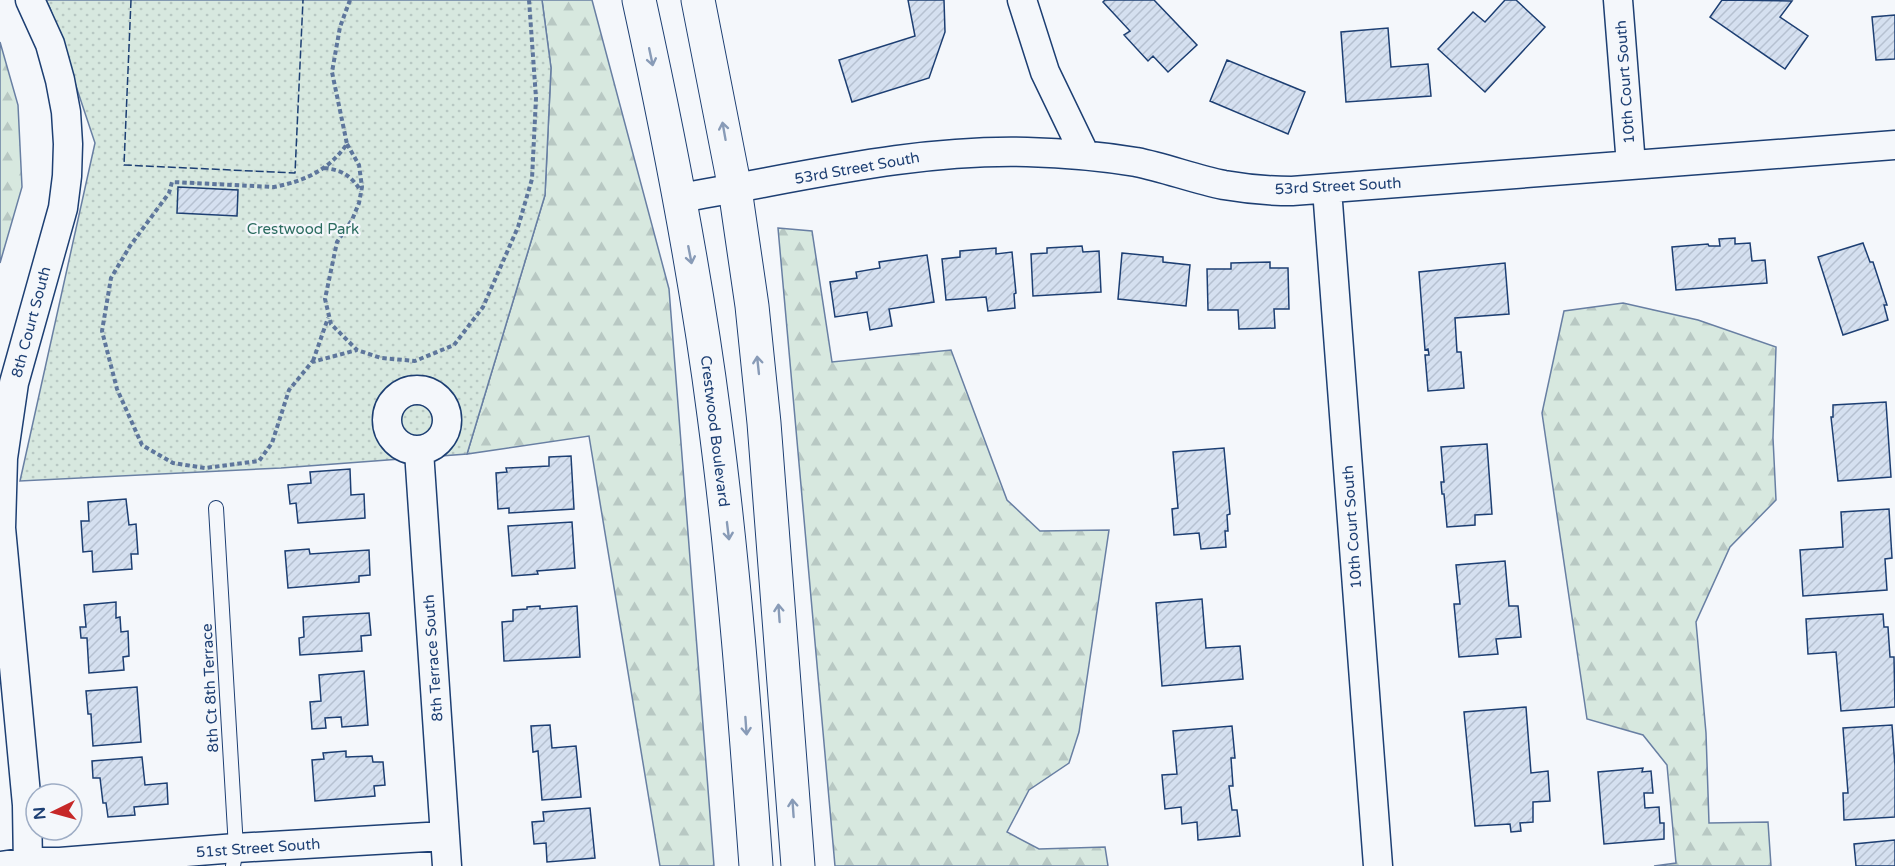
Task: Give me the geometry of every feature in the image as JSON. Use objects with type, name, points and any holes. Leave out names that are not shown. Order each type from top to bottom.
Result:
[{"type":"main road","name":"Crestwood Boulevard","points":[[639,0],[679,198],[711,390],[730,544],[756,866]]},
{"type":"main road","points":[[698,0],[735,189],[752,306],[764,423],[798,866]]},
{"type":"street","name":"8th Court South","points":[[19,865],[27,805],[1,528],[3,458],[14,383],[63,208],[68,144],[66,112],[60,80],[50,44],[30,0]]},
{"type":"street","points":[[1022,0],[1045,72],[1085,156]]},
{"type":"street","name":"10th Court South","points":[[1618,0],[1631,165]]},
{"type":"street","name":"53rd Street South","points":[[679,198],[912,157],[981,152],[1027,152],[1137,162],[1222,185],[1258,190],[1292,191],[1895,145]]},
{"type":"street","name":"10th Court South","points":[[1327,189],[1378,866]]},
{"type":"street","name":"8th Terrace South","points":[[419,451],[447,866]]},
{"type":"street","name":"51st Street South","points":[[19,865],[235,857],[444,836]]},
{"type":"lane","name":"8th Ct 8th Terrace","points":[[216,508],[235,857]]},
{"type":"path","points":[[350,0],[340,27],[332,72],[347,144],[359,165],[361,192],[352,220],[337,242],[325,299],[331,324],[357,350],[381,358],[415,362],[454,345],[483,307],[518,227],[532,179],[536,98],[528,0]]},
{"type":"path","points":[[329,315],[312,362],[289,390],[272,442],[259,461],[205,468],[173,464],[142,445],[117,389],[102,331],[111,278],[129,246],[169,193],[172,182],[274,187],[287,184],[324,168],[337,159],[347,144]]},
{"type":"path","points":[[324,168],[337,169],[347,174],[361,192]]},
{"type":"path","points":[[312,362],[357,350]]},
{"type":"green space","name":"Crestwood Park","points":[[46,0],[542,0],[551,68],[545,195],[467,454],[281,468],[20,481],[95,143]]},
{"type":"green space","points":[[542,0],[592,0],[669,289],[714,866],[660,866],[589,436],[467,454],[545,195],[551,68]]},
{"type":"green space","points":[[0,42],[18,105],[22,187],[0,263]]},
{"type":"green space","points":[[778,228],[812,231],[832,362],[951,350],[1007,500],[1040,531],[1109,530],[1079,732],[1069,763],[1029,790],[1007,832],[1039,849],[1105,847],[1108,866],[835,866]]},
{"type":"green space","points":[[1623,303],[1698,320],[1776,347],[1773,438],[1776,500],[1730,547],[1696,622],[1706,733],[1709,823],[1768,822],[1771,866],[1654,866],[1676,863],[1667,765],[1643,735],[1587,719],[1542,413],[1564,311]]},
{"type":"building","points":[[908,0],[944,0],[945,32],[929,78],[852,102],[839,60],[915,36]]},
{"type":"building","points":[[1105,0],[1154,0],[1197,45],[1168,72],[1153,56],[1148,61],[1124,35],[1130,31],[1103,2]]},
{"type":"building","points":[[1505,0],[1516,0],[1545,27],[1485,92],[1438,49],[1473,12],[1485,22]]},
{"type":"building","points":[[1722,0],[1792,1],[1780,17],[1808,36],[1785,69],[1710,17]]},
{"type":"building","points":[[1895,15],[1895,59],[1876,60],[1872,17]]},
{"type":"building","points":[[1388,28],[1391,67],[1428,64],[1431,96],[1346,102],[1341,32]]},
{"type":"building","points":[[1227,60],[1305,92],[1288,134],[1210,101]]},
{"type":"building","points":[[178,187],[238,190],[237,216],[177,213]]},
{"type":"building","points":[[1735,238],[1735,244],[1750,243],[1752,261],[1765,260],[1767,283],[1676,290],[1672,247],[1708,244],[1709,246],[1720,246],[1719,239]]},
{"type":"building","points":[[1863,243],[1870,262],[1873,262],[1887,305],[1884,305],[1888,320],[1843,335],[1818,257]]},
{"type":"building","points":[[1082,246],[1083,252],[1099,251],[1101,292],[1033,296],[1031,254],[1047,253],[1047,248]]},
{"type":"building","points":[[996,248],[996,254],[1012,252],[1016,293],[1014,294],[1015,308],[988,311],[986,297],[946,300],[942,259],[960,257],[960,251]]},
{"type":"building","points":[[1122,253],[1163,257],[1163,262],[1190,265],[1186,306],[1118,299]]},
{"type":"building","points":[[927,255],[934,302],[889,309],[892,326],[870,330],[867,312],[835,317],[830,282],[857,278],[856,272],[880,268],[879,262]]},
{"type":"building","points":[[1270,262],[1270,268],[1288,268],[1289,309],[1274,309],[1275,328],[1239,329],[1238,310],[1208,310],[1207,269],[1231,269],[1231,263]]},
{"type":"building","points":[[1505,263],[1509,314],[1455,318],[1457,352],[1461,352],[1464,388],[1428,391],[1425,355],[1429,355],[1428,349],[1425,350],[1419,272]]},
{"type":"building","points":[[1886,402],[1891,477],[1838,481],[1831,417],[1833,417],[1833,405]]},
{"type":"building","points":[[1487,444],[1492,514],[1475,515],[1475,525],[1447,527],[1441,482],[1444,482],[1441,447]]},
{"type":"building","points":[[1224,448],[1230,514],[1227,515],[1228,531],[1225,531],[1226,547],[1201,549],[1199,533],[1174,535],[1172,509],[1178,508],[1173,452]]},
{"type":"building","points":[[571,456],[574,509],[509,513],[509,508],[498,509],[496,473],[507,472],[506,468],[549,466],[549,457]]},
{"type":"building","points":[[350,469],[351,495],[364,494],[365,518],[298,523],[296,503],[290,504],[288,485],[311,483],[310,472]]},
{"type":"building","points":[[126,499],[129,525],[136,524],[138,554],[131,554],[132,569],[93,572],[92,551],[83,552],[81,521],[89,521],[88,502]]},
{"type":"building","points":[[1889,509],[1892,558],[1885,559],[1887,590],[1803,596],[1800,550],[1843,547],[1841,512]]},
{"type":"building","points":[[572,522],[575,568],[537,571],[538,574],[512,576],[508,526]]},
{"type":"building","points":[[309,549],[310,554],[369,550],[370,575],[359,576],[359,582],[288,588],[285,551]]},
{"type":"building","points":[[1505,561],[1509,606],[1518,606],[1521,637],[1496,639],[1498,654],[1459,657],[1454,604],[1460,604],[1456,565]]},
{"type":"building","points":[[1202,599],[1206,648],[1240,646],[1243,679],[1162,686],[1156,603]]},
{"type":"building","points":[[116,602],[116,618],[120,617],[121,632],[128,631],[129,656],[123,657],[124,670],[89,673],[87,638],[81,638],[80,627],[86,627],[84,605]]},
{"type":"building","points":[[540,606],[540,609],[577,606],[580,657],[504,661],[502,622],[513,621],[513,610]]},
{"type":"building","points":[[369,613],[371,635],[361,636],[362,651],[300,655],[299,638],[304,637],[303,617]]},
{"type":"building","points":[[1883,614],[1884,627],[1888,627],[1890,657],[1894,657],[1895,707],[1841,711],[1836,652],[1808,654],[1806,619]]},
{"type":"building","points":[[364,671],[368,725],[342,727],[341,717],[325,718],[326,728],[312,729],[310,702],[321,701],[319,675]]},
{"type":"building","points":[[137,687],[141,742],[93,746],[91,714],[88,714],[86,691]]},
{"type":"building","points":[[1526,707],[1531,773],[1548,771],[1550,801],[1533,802],[1533,822],[1520,823],[1521,831],[1511,832],[1510,824],[1475,826],[1464,712]]},
{"type":"building","points":[[550,725],[552,748],[576,746],[581,797],[542,800],[538,751],[533,752],[531,726]]},
{"type":"building","points":[[1892,725],[1895,817],[1844,820],[1843,793],[1848,793],[1843,728]]},
{"type":"building","points":[[1232,726],[1235,758],[1231,758],[1233,786],[1229,786],[1232,810],[1237,810],[1240,836],[1198,840],[1197,822],[1182,824],[1181,807],[1165,809],[1162,775],[1177,774],[1173,731]]},
{"type":"building","points":[[346,751],[346,757],[372,756],[373,762],[383,762],[385,785],[374,786],[375,796],[315,801],[312,760],[324,759],[323,753]]},
{"type":"building","points":[[142,757],[145,785],[167,783],[168,804],[134,807],[135,815],[108,817],[106,803],[103,803],[100,778],[93,778],[92,761]]},
{"type":"building","points":[[1643,768],[1642,772],[1651,771],[1653,793],[1644,793],[1645,808],[1659,807],[1660,823],[1664,823],[1664,839],[1604,844],[1598,772]]},
{"type":"building","points":[[590,808],[595,858],[547,862],[546,843],[534,844],[532,822],[544,821],[543,812]]},
{"type":"building","points":[[1895,840],[1895,866],[1856,866],[1854,844]]},
{"type":"fence","points":[[131,0],[124,165],[295,173],[303,0]]}]
